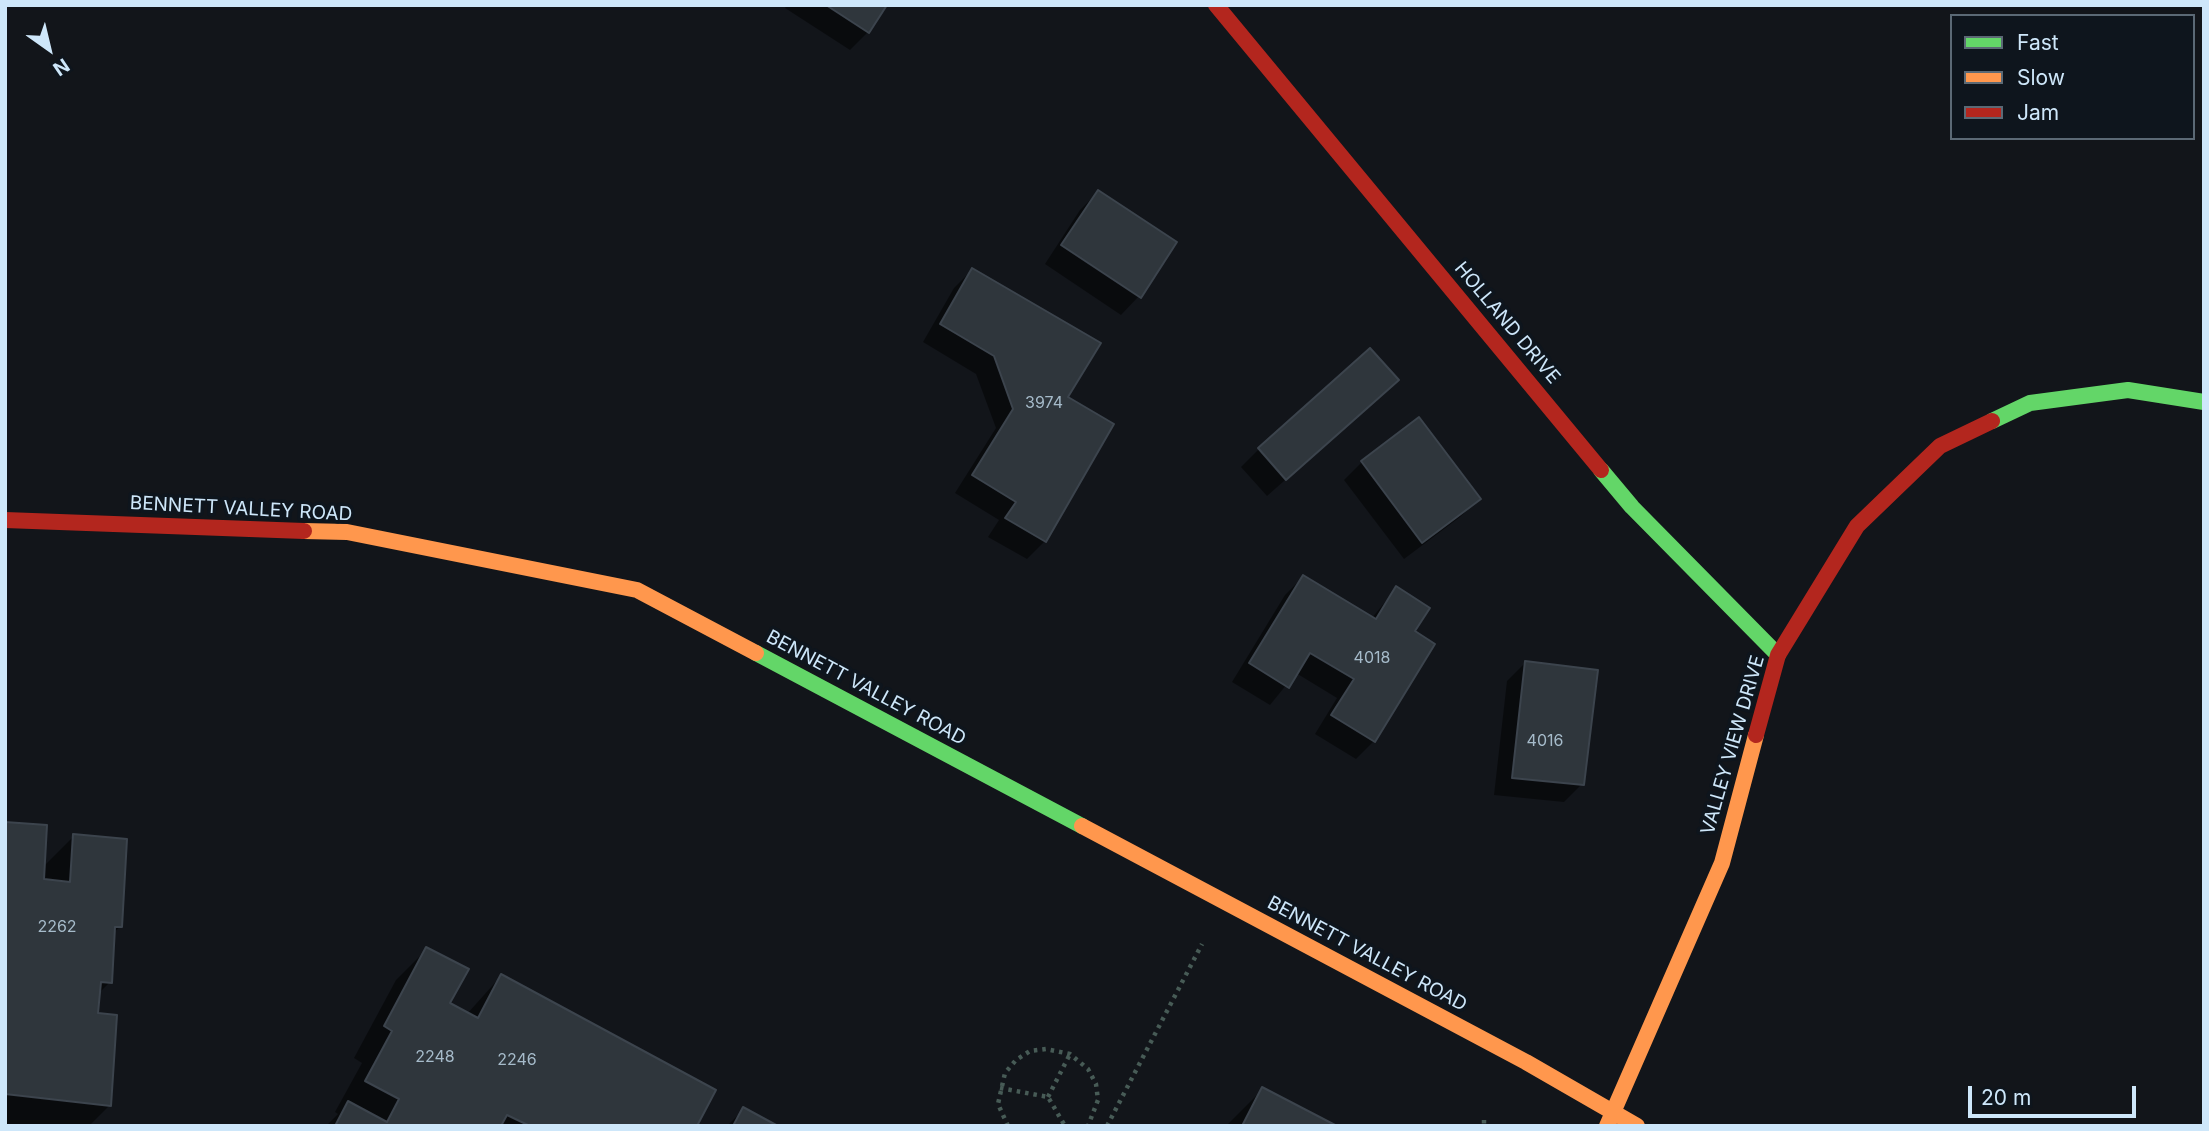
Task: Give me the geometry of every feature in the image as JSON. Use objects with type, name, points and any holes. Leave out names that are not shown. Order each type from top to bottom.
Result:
[{"type":"street","name":"HOLLAND DRIVE","points":[[1216,5],[1632,507],[1778,655]]},
{"type":"street","name":"VALLEY VIEW DRIVE","points":[[1611,1119],[1722,863],[1778,655],[1857,526],[1940,446],[2030,403],[2128,390],[2204,402]]},
{"type":"street","name":"BENNETT VALLEY ROAD","points":[[5,520],[347,532],[636,590],[1224,901],[1611,1119],[1637,1126]]},
{"type":"path","points":[[1107,1126],[1224,901]]},
{"type":"path","points":[[1007,1126],[999,1104],[1005,1073],[1016,1060],[1030,1051],[1046,1048],[1070,1054],[1088,1069],[1096,1084],[1098,1100],[1088,1126]]},
{"type":"path","points":[[1048,1097],[1070,1054]]},
{"type":"path","points":[[1000,1088],[1048,1097],[1065,1126]]},
{"type":"building","points":[[826,5],[887,5],[869,33]]},
{"type":"building","points":[[1098,190],[1177,242],[1141,298],[1061,245]]},
{"type":"building","points":[[972,268],[1101,343],[1068,397],[1114,424],[1046,542],[1005,518],[1016,502],[972,475],[1013,409],[994,356],[940,324]]},
{"type":"building","points":[[1370,348],[1399,380],[1286,480],[1258,448]]},
{"type":"building","points":[[1419,417],[1481,499],[1422,543],[1361,461]]},
{"type":"building","points":[[1303,575],[1376,619],[1396,586],[1430,608],[1415,631],[1435,644],[1375,742],[1331,715],[1354,679],[1310,653],[1289,688],[1249,663]]},
{"type":"building","points":[[1525,661],[1598,670],[1584,785],[1512,778]]},
{"type":"building","points":[[5,822],[47,825],[44,879],[70,882],[73,834],[127,839],[122,927],[115,927],[112,983],[101,982],[98,1013],[117,1015],[111,1106],[5,1094]]},
{"type":"building","points":[[426,947],[469,969],[450,1003],[478,1018],[501,974],[716,1090],[697,1126],[530,1126],[507,1115],[501,1126],[335,1126],[348,1101],[387,1122],[399,1099],[365,1081],[392,1031],[384,1026]]},
{"type":"building","points":[[1262,1087],[1337,1126],[1242,1126]]},
{"type":"building","points":[[743,1107],[778,1126],[733,1126]]},
{"type":"traffic: fast","points":[[1992,421],[2030,403],[2128,390],[2204,402]]},
{"type":"traffic: fast","points":[[1601,470],[1632,507],[1778,655]]},
{"type":"traffic: fast","points":[[756,653],[1082,826]]},
{"type":"traffic: slow","points":[[304,531],[347,532],[637,590],[756,653]]},
{"type":"traffic: slow","points":[[1607,1126],[1722,863],[1756,735]]},
{"type":"traffic: slow","points":[[1082,826],[1526,1062],[1637,1126]]},
{"type":"traffic: jam","points":[[1216,5],[1601,470]]},
{"type":"traffic: jam","points":[[1756,735],[1778,655],[1857,526],[1940,446],[1992,421]]},
{"type":"traffic: jam","points":[[5,520],[304,531]]}]
